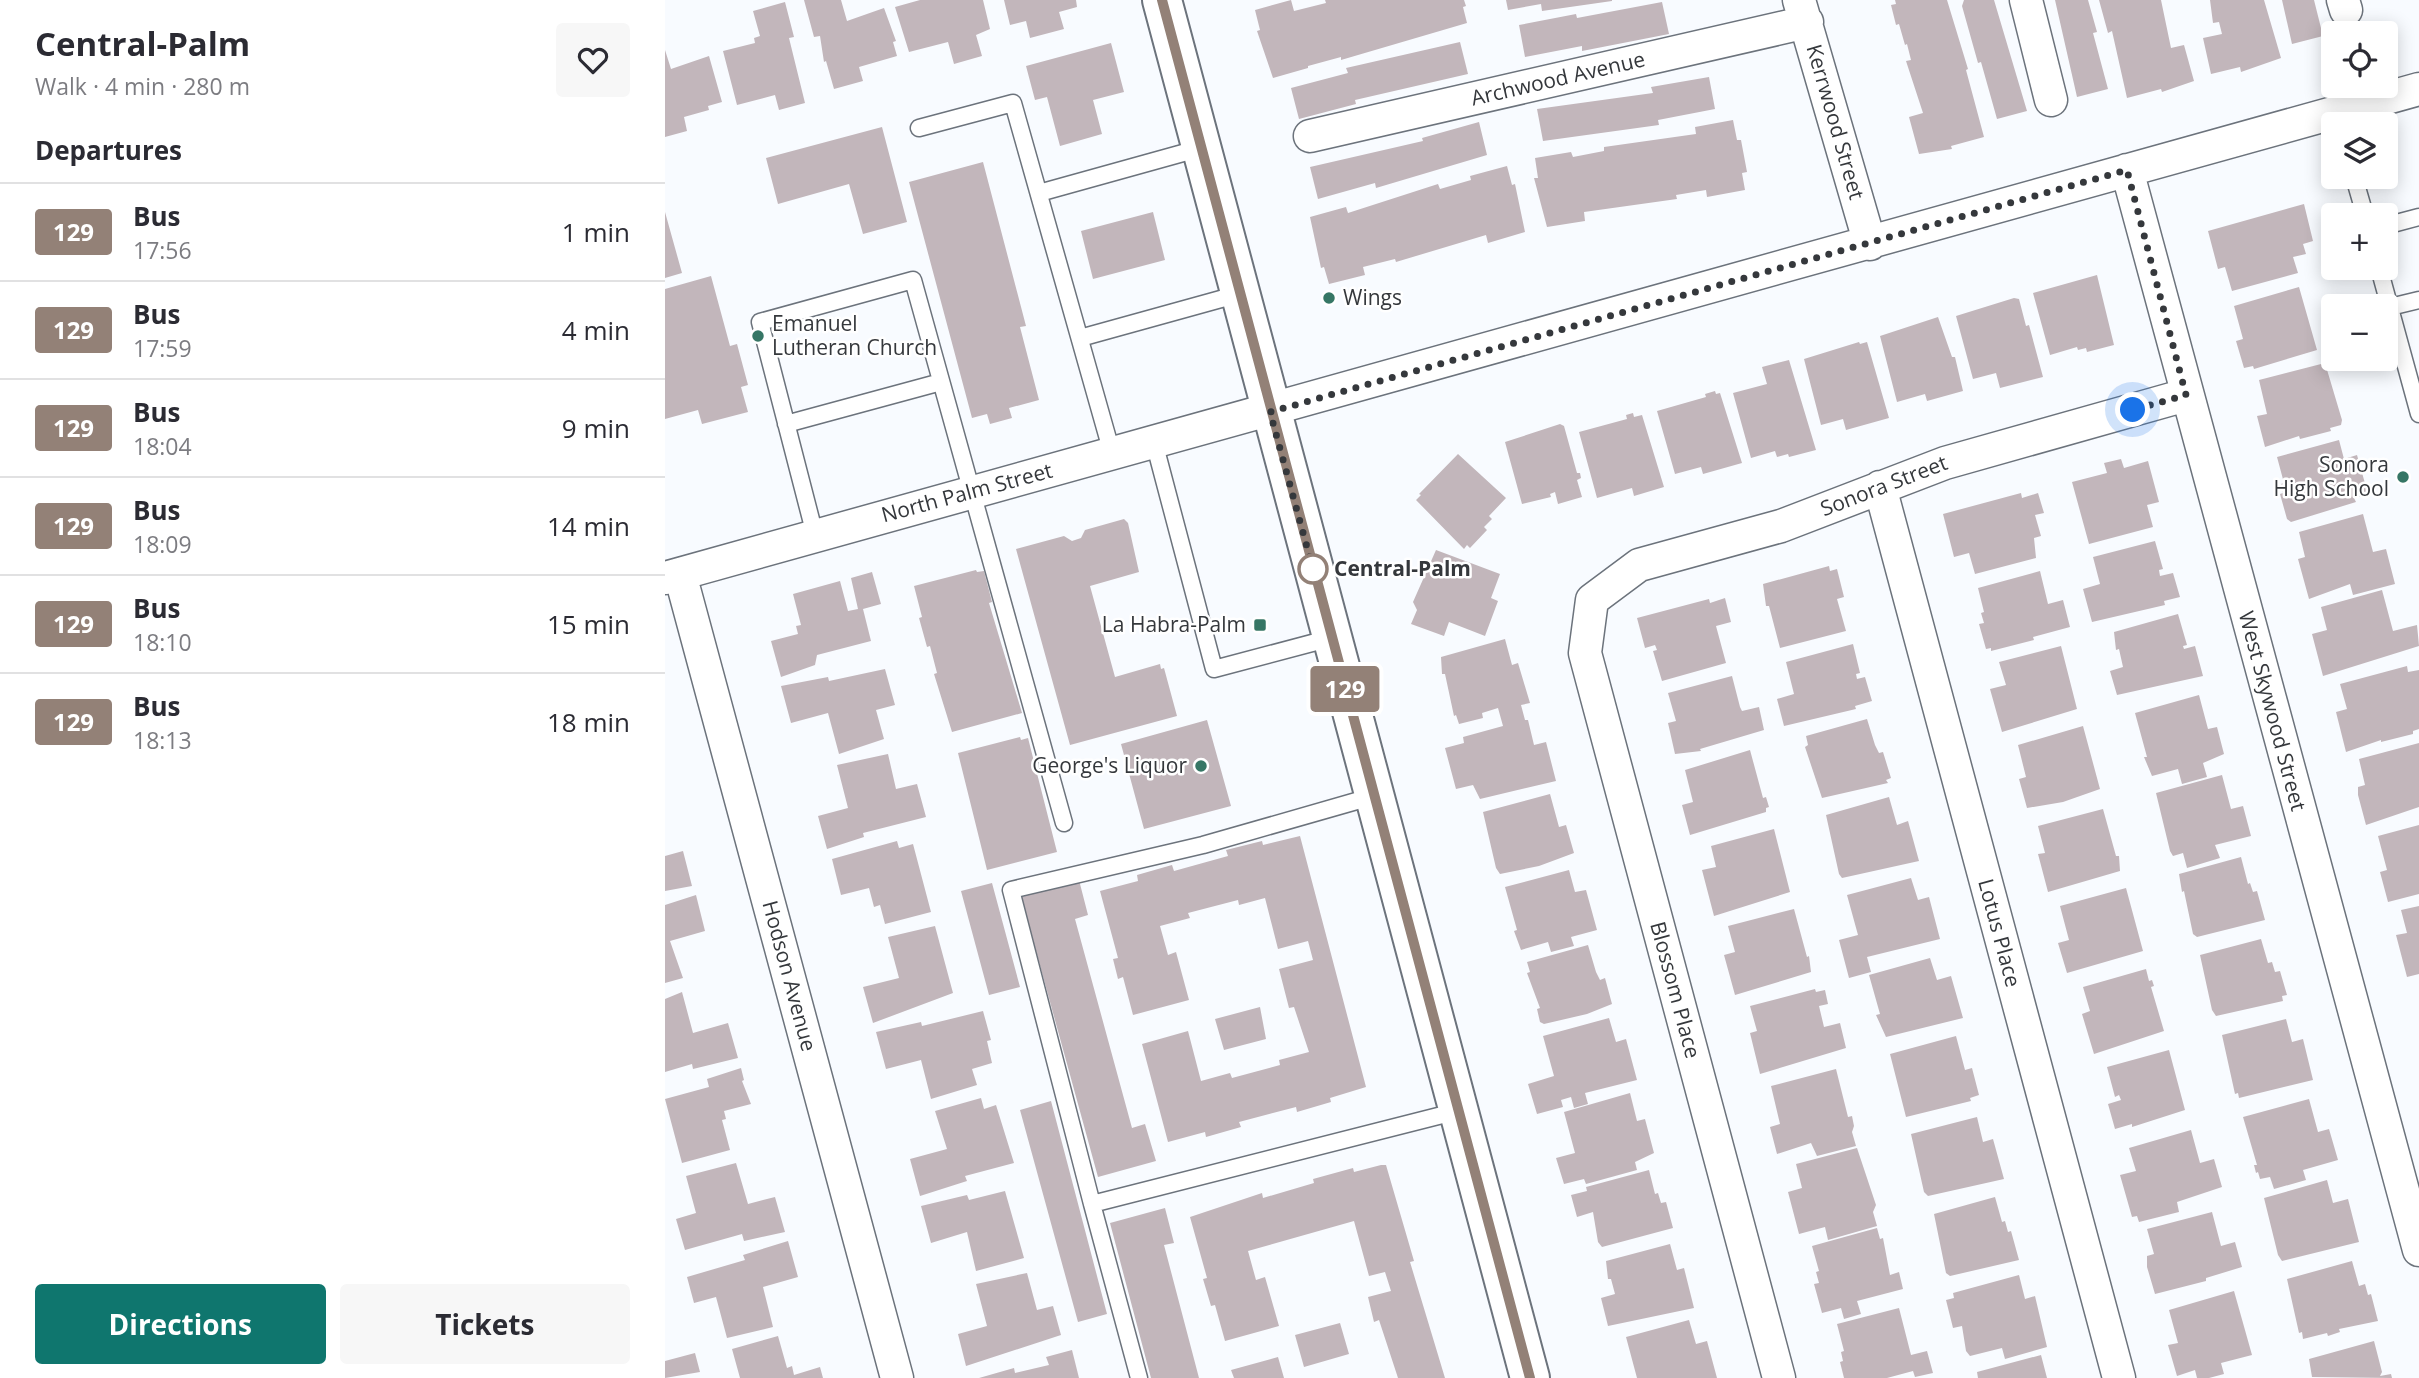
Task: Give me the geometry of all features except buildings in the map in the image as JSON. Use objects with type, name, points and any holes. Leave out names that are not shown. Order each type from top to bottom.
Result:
[{"type":"main road","points":[[1162,0],[1530,1378]]},
{"type":"street","points":[[2026,0],[2051,100]]},
{"type":"street","name":"Archwood Avenue","points":[[1310,136],[1803,11]]},
{"type":"street","name":"Kerrwood Street","points":[[1803,11],[1870,244]]},
{"type":"street","name":"North Palm Street","points":[[2356,112],[2419,89]]},
{"type":"street","name":"North Palm Street","points":[[673,576],[971,491],[1270,412],[2127,170],[2321,122]]},
{"type":"street","name":"West Skywood Street","points":[[2127,170],[2419,1250]]},
{"type":"street","name":"Sonora Street","points":[[1592,600],[1639,565],[1781,526],[1945,463],[2186,395]]},
{"type":"street","name":"Lotus Place","points":[[1880,487],[2119,1378]]},
{"type":"street","name":"Hodson Avenue","points":[[673,576],[897,1378]]},
{"type":"street","name":"Blossom Place","points":[[1592,600],[1585,653],[1779,1378]]},
{"type":"lane","points":[[919,128],[1013,103],[1112,453]]},
{"type":"lane","points":[[1039,193],[1201,148]]},
{"type":"lane","points":[[2398,223],[2419,217]]},
{"type":"lane","points":[[815,535],[760,322],[913,280],[971,491],[998,575],[1064,823]]},
{"type":"lane","points":[[1080,338],[1239,294]]},
{"type":"lane","points":[[2398,305],[2419,300]]},
{"type":"lane","points":[[2398,332],[2415,385],[2419,414]]},
{"type":"lane","points":[[786,424],[941,382]]},
{"type":"lane","points":[[1154,442],[1214,669],[1331,638]]},
{"type":"lane","points":[[1139,1378],[1010,890],[1203,845],[1374,796]]},
{"type":"lane","points":[[1092,1204],[1458,1111]]},
{"type":"bus line","name":"129","points":[[1162,0],[1530,1378]]},
{"type":"place","name":"Wings","points":[[1329,298]]},
{"type":"place","name":"Emanuel Lutheran Church","points":[[758,336]]},
{"type":"place","name":"Sonora High School","points":[[2403,477]]},
{"type":"place","name":"Central-Palm","points":[[1313,569]]},
{"type":"place","name":"La Habra-Palm","points":[[1260,625]]},
{"type":"place","name":"George's Liquor","points":[[1201,766]]},
{"type":"route","points":[[1313,569],[1270,412],[2127,170],[2186,395],[2133,410]]}]
